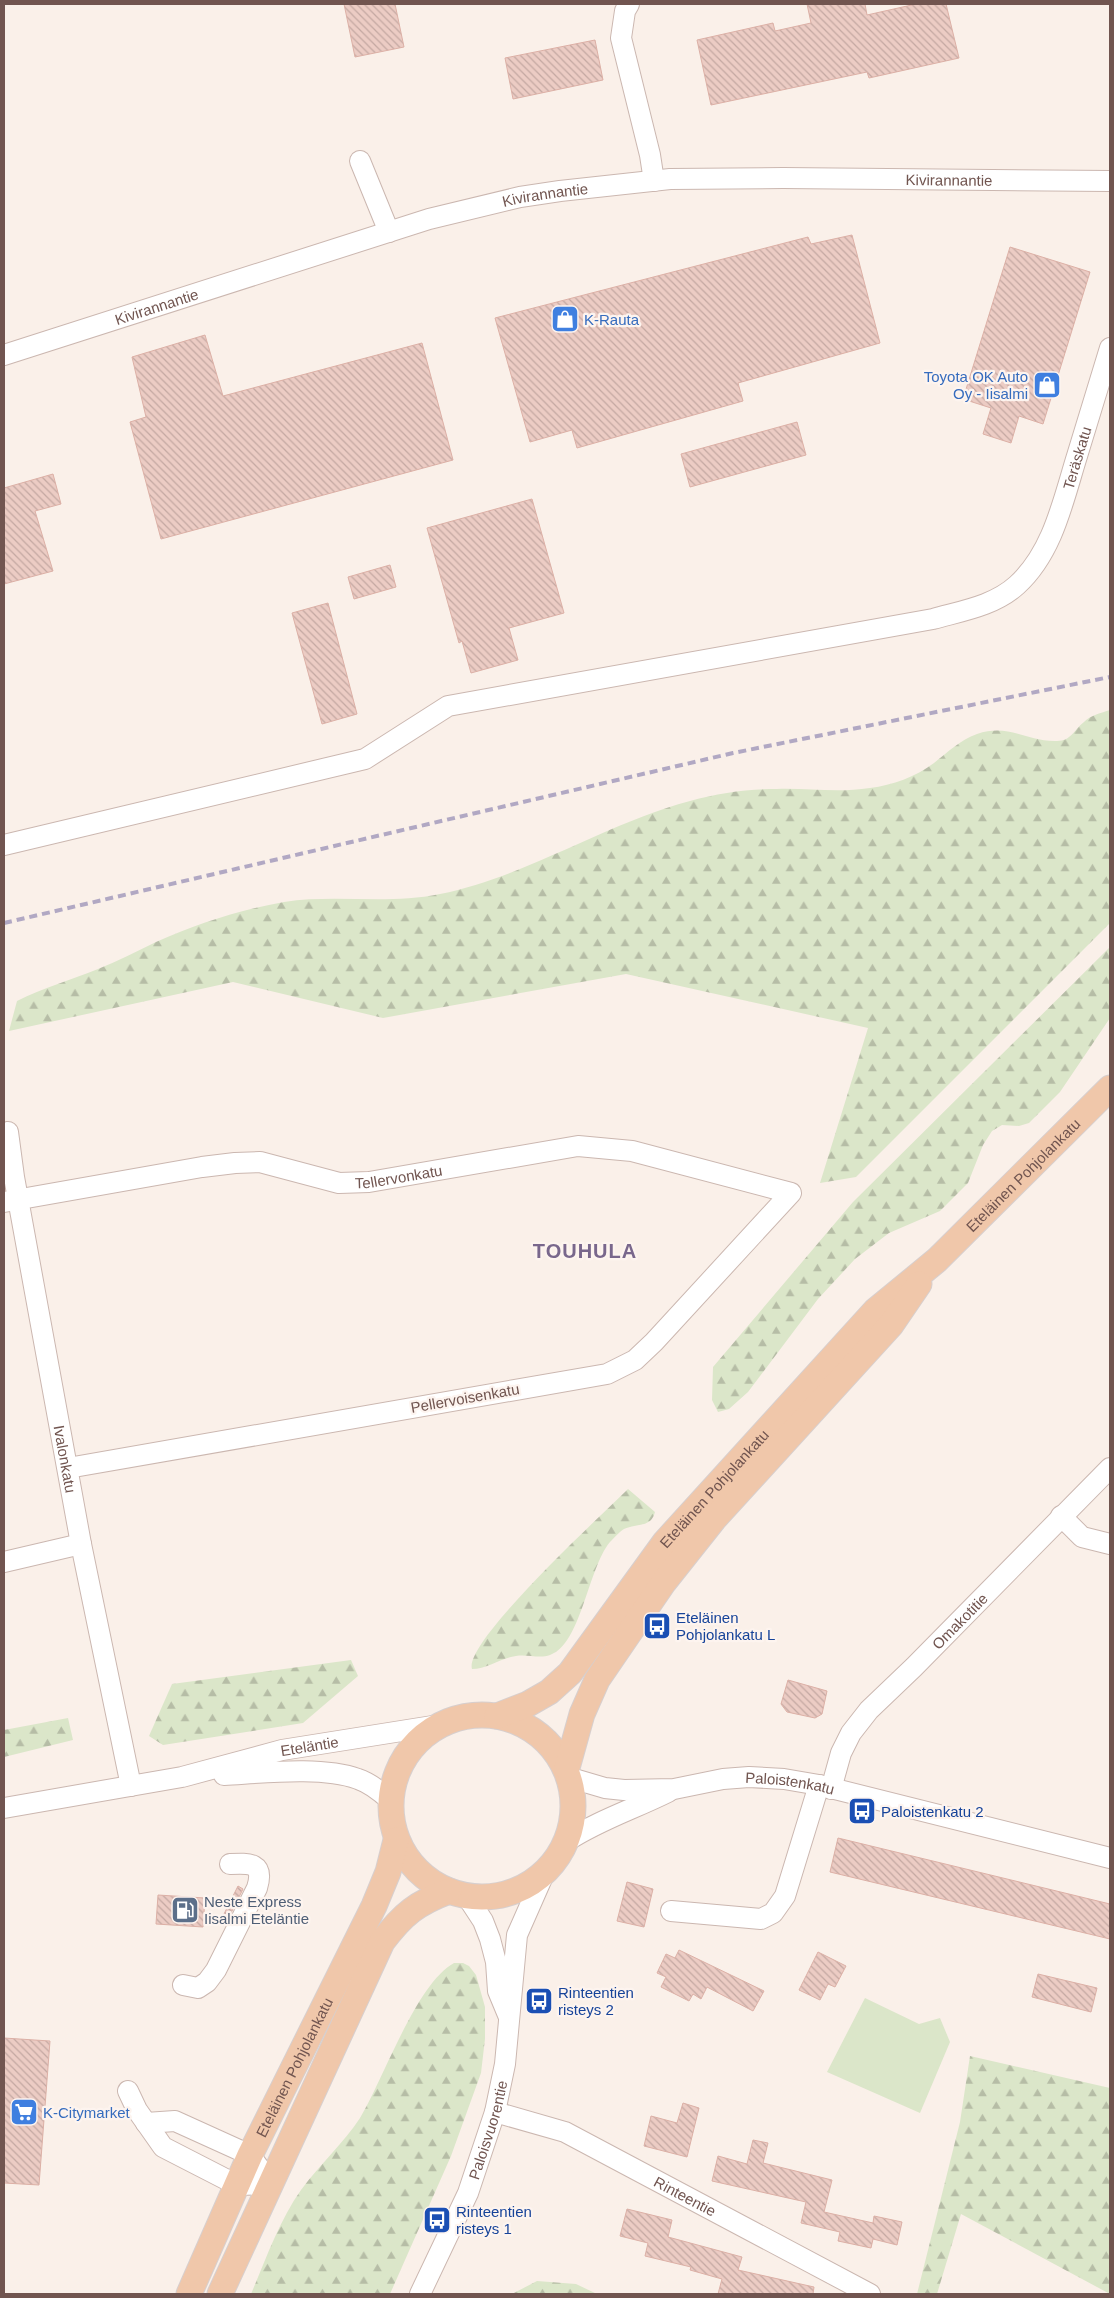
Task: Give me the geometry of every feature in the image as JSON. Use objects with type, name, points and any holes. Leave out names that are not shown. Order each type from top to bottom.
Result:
[{"type":"main road","name":"Eteläinen Pohjolankatu","points":[[497,1716],[528,1704],[549,1692],[570,1673],[666,1542],[874,1311],[936,1260],[1110,1088]]},
{"type":"main road","name":"Eteläinen Pohjolankatu","points":[[569,1773],[582,1714],[597,1680],[664,1582],[714,1519],[891,1325],[936,1260]]},
{"type":"main road","points":[[470,1714],[497,1716],[523,1725],[540,1736],[554,1750],[569,1773],[574,1800],[574,1817],[567,1841],[554,1863],[543,1876],[510,1894],[487,1897],[457,1893],[431,1882],[417,1869],[396,1840],[390,1800],[395,1779],[418,1741],[439,1725],[470,1714]]},
{"type":"main road","name":"Eteläinen Pohjolankatu","points":[[189,2294],[250,2155],[374,1906],[388,1872],[396,1840]]},
{"type":"main road","name":"Eteläinen Pohjolankatu","points":[[220,2294],[382,1942],[398,1921],[411,1909],[425,1900],[457,1893]]},
{"type":"street","points":[[629,4],[625,11],[621,38],[650,155],[654,181]]},
{"type":"street","points":[[360,160],[389,232]]},
{"type":"street","name":"Kivirannantie","points":[[4,355],[429,219],[520,197],[598,186],[654,181],[782,178],[1110,181]]},
{"type":"street","name":"Teräskatu","points":[[4,845],[364,759],[448,706],[933,619],[975,608],[997,598],[1016,586],[1034,565],[1049,542],[1060,513],[1110,348]]},
{"type":"street","name":"Ivalonkatu","points":[[8,1132],[11,1201],[68,1468],[81,1544],[131,1786]]},
{"type":"street","name":"Tellervonkatu","points":[[11,1201],[235,1162],[260,1162],[339,1183],[369,1182],[578,1146],[632,1151],[791,1193]]},
{"type":"street","name":"Pellervoisenkatu","points":[[68,1468],[607,1374],[635,1360],[654,1342],[791,1193]]},
{"type":"street","name":"Omakotitie","points":[[671,1911],[761,1919],[773,1913],[785,1896],[825,1787],[851,1733],[869,1710],[914,1668],[1110,1468]]},
{"type":"street","points":[[1061,1516],[1082,1537],[1110,1544]]},
{"type":"street","points":[[4,1562],[81,1544]]},
{"type":"street","name":"Eteläntie","points":[[4,1808],[182,1777],[282,1750],[439,1725]]},
{"type":"street","name":"Eteläntie","points":[[182,1777],[282,1772],[329,1773],[357,1778],[375,1787],[390,1800]]},
{"type":"street","name":"Paloistenkatu","points":[[569,1773],[605,1788],[624,1790],[674,1789],[723,1779],[775,1778],[825,1787],[1110,1858]]},
{"type":"street","name":"Paloistenkatu","points":[[567,1841],[610,1816],[635,1809],[674,1789]]},
{"type":"street","points":[[183,1985],[198,1988],[212,1977],[257,1888],[259,1874],[256,1867],[250,1864],[230,1864]]},
{"type":"street","name":"Paloisvuorentie","points":[[420,2294],[468,2192],[495,2112],[506,2064],[508,2015],[513,1990],[517,1935],[543,1876]]},
{"type":"street","name":"Paloisvuorentie","points":[[457,1893],[483,1921],[496,1962],[498,1991],[508,2015]]},
{"type":"street","points":[[128,2091],[146,2123],[163,2147],[237,2185],[270,2184]]},
{"type":"street","name":"Rinteentie","points":[[495,2112],[565,2132],[870,2294]]},
{"type":"street","points":[[146,2123],[175,2121],[250,2155],[270,2184]]},
{"type":"green space","points":[[1110,710],[1110,923],[856,1177],[820,1183],[868,1028],[626,974],[383,1018],[233,982],[9,1031],[17,1001],[105,966],[171,935],[235,913],[267,905],[303,900],[401,899],[440,894],[504,875],[627,823],[690,801],[755,790],[846,790],[879,787],[904,780],[919,772],[960,743],[977,734],[999,731],[1046,741],[1062,741],[1096,714]]},
{"type":"green space","points":[[1110,947],[1110,1018],[1060,1092],[1029,1123],[1019,1126],[1002,1125],[992,1131],[983,1145],[968,1183],[940,1211],[889,1233],[855,1259],[818,1299],[748,1392],[729,1409],[718,1412],[712,1400],[713,1367],[853,1202]]},
{"type":"green space","points":[[628,1489],[655,1512],[653,1517],[647,1523],[624,1529],[610,1542],[602,1554],[577,1622],[561,1648],[546,1656],[516,1656],[478,1669],[472,1669],[475,1654],[489,1633],[511,1607],[566,1549]]},
{"type":"green space","points":[[351,1660],[358,1676],[303,1723],[163,1745],[149,1736],[172,1684]]},
{"type":"green space","points":[[68,1718],[73,1740],[4,1757],[4,1730]]},
{"type":"green space","points":[[454,1963],[463,1963],[469,1966],[476,1975],[485,2007],[485,2039],[481,2073],[451,2156],[390,2294],[251,2294],[273,2240],[293,2202],[360,2118],[414,2011],[440,1974]]},
{"type":"green space","points":[[865,1998],[919,2024],[940,2018],[950,2042],[920,2113],[827,2072]]},
{"type":"green space","points":[[970,2056],[1110,2088],[1110,2294],[961,2214],[937,2294],[917,2294],[960,2122]]},
{"type":"green space","points":[[537,2281],[576,2284],[597,2294],[512,2294]]},
{"type":"building","points":[[344,4],[395,4],[404,47],[355,57]]},
{"type":"building","points":[[807,4],[865,4],[867,15],[916,4],[946,4],[959,58],[869,78],[867,72],[711,105],[697,40],[773,23],[775,31],[811,23]]},
{"type":"building","points":[[595,40],[603,80],[513,99],[505,58]]},
{"type":"building","points":[[852,235],[880,343],[738,383],[743,401],[577,448],[572,430],[530,442],[495,318],[808,237],[811,244]]},
{"type":"building","points":[[1010,247],[1090,272],[1043,424],[1019,416],[1011,443],[983,434],[991,408],[963,399]]},
{"type":"building","points":[[205,335],[223,396],[422,343],[453,460],[161,539],[130,422],[146,417],[132,357]]},
{"type":"building","points":[[797,422],[806,455],[690,487],[681,454]]},
{"type":"building","points":[[53,474],[61,504],[35,511],[53,571],[4,584],[4,488]]},
{"type":"building","points":[[532,499],[564,613],[509,628],[518,660],[471,673],[462,641],[459,643],[427,528]]},
{"type":"building","points":[[390,565],[396,587],[354,599],[348,577]]},
{"type":"building","points":[[328,603],[357,714],[322,724],[292,613]]},
{"type":"building","points":[[788,1680],[827,1691],[822,1714],[815,1718],[787,1712],[781,1704]]},
{"type":"building","points":[[838,1838],[1110,1904],[1110,1939],[830,1872]]},
{"type":"building","points":[[627,1882],[653,1889],[644,1927],[617,1921]]},
{"type":"building","points":[[238,1886],[243,1889],[229,1917],[224,1914]]},
{"type":"building","points":[[158,1895],[205,1898],[203,1927],[156,1924]]},
{"type":"building","points":[[679,1950],[764,1991],[753,2011],[707,1987],[701,1999],[693,1994],[689,2001],[661,1987],[666,1977],[657,1973],[666,1954],[675,1958]]},
{"type":"building","points":[[818,1952],[846,1966],[835,1987],[828,1984],[820,2000],[799,1990]]},
{"type":"building","points":[[1038,1974],[1097,1988],[1091,2012],[1032,1997]]},
{"type":"building","name":"K-Citymarket","points":[[4,2038],[50,2041],[39,2185],[4,2183]]},
{"type":"building","points":[[683,2103],[699,2108],[687,2157],[644,2146],[651,2116],[677,2123]]},
{"type":"building","points":[[753,2140],[768,2143],[763,2163],[832,2180],[824,2212],[873,2223],[874,2216],[902,2222],[897,2245],[873,2239],[871,2248],[838,2241],[840,2232],[801,2223],[806,2202],[712,2181],[718,2156],[747,2164]]},
{"type":"building","points":[[627,2209],[672,2220],[668,2237],[742,2257],[738,2270],[814,2287],[813,2294],[718,2294],[722,2279],[690,2270],[691,2267],[645,2256],[648,2243],[620,2236]]},
{"type":"railway","points":[[4,923],[733,753],[1110,677]]},
{"type":"place","name":"K-Rauta","points":[[565,319]]},
{"type":"place","name":"Toyota OK Auto Oy - Iisalmi","points":[[1047,385]]},
{"type":"place","name":"Eteläinen Pohjolankatu L","points":[[657,1626]]},
{"type":"place","name":"Paloistenkatu 2","points":[[862,1811]]},
{"type":"place","name":"Neste Express Iisalmi Eteläntie","points":[[185,1910]]},
{"type":"place","name":"Rinteentien risteys 2","points":[[539,2001]]},
{"type":"place","name":"K-Citymarket","points":[[24,2112]]},
{"type":"place","name":"Rinteentien risteys 1","points":[[437,2220]]},
{"type":"district","name":"TOUHULA","points":[[585,1251]]}]
